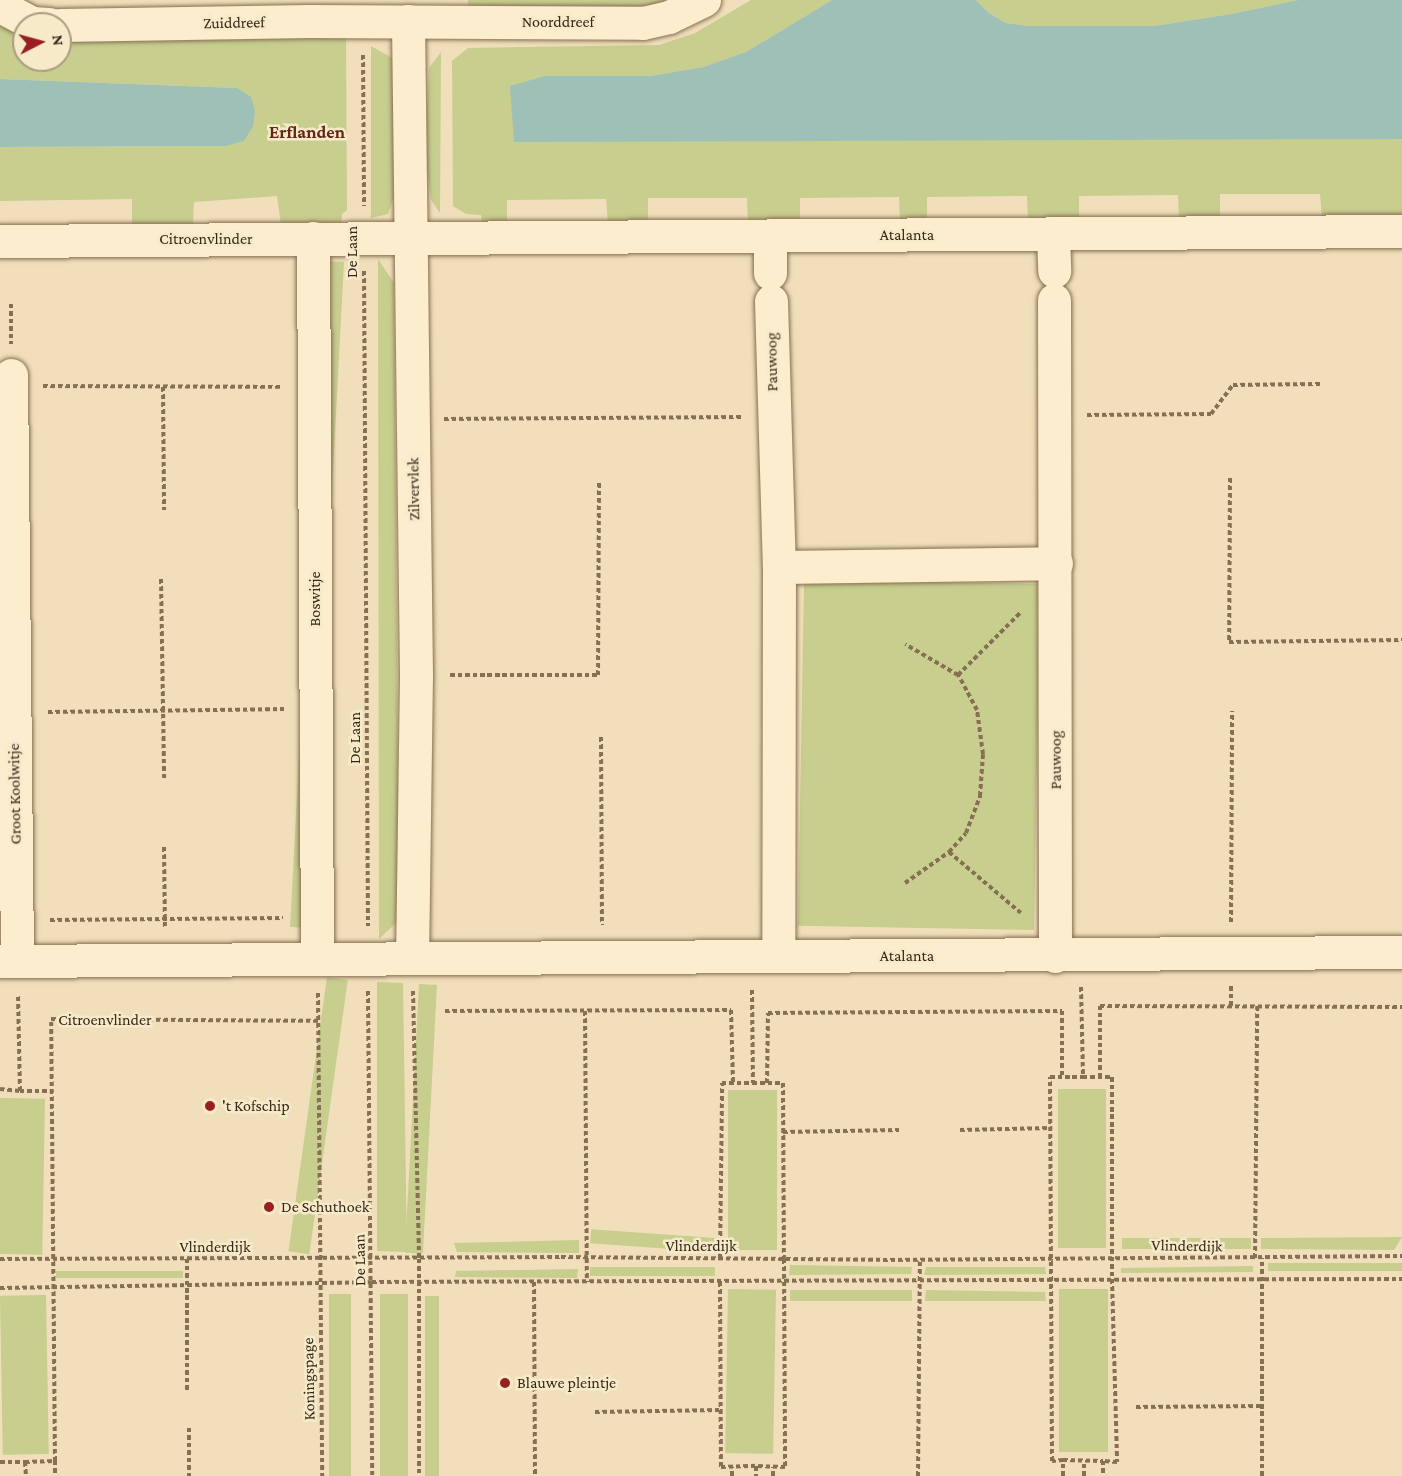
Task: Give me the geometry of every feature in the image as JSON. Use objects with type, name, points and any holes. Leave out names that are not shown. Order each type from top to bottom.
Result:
[{"type":"street","name":"Noorddreef","points":[[408,21],[643,23],[669,16],[705,0]]},
{"type":"street","name":"Zuiddreef","points":[[72,24],[309,10],[363,22],[408,21]]},
{"type":"street","name":"Zilvervlek","points":[[408,21],[416,675],[412,957]]},
{"type":"street","name":"Atalanta","points":[[412,238],[1402,231]]},
{"type":"street","name":"Pauwoog","points":[[1053,234],[1056,570],[1064,952]]},
{"type":"street","name":"Pauwoog","points":[[765,956],[779,567],[770,236]]},
{"type":"street","name":"Boswitje","points":[[313,238],[317,959]]},
{"type":"street","name":"Citroenvlinder","points":[[0,241],[412,238]]},
{"type":"street","name":"Groot Koolwitje","points":[[9,961],[17,920],[14,713],[7,562],[11,380]]},
{"type":"street","points":[[779,567],[1056,570]]},
{"type":"street","name":"Atalanta","points":[[412,957],[1402,952]]},
{"type":"street","points":[[9,961],[412,957]]},
{"type":"path","name":"De Laan","points":[[363,22],[372,1476]]},
{"type":"path","points":[[11,380],[163,387],[292,387]]},
{"type":"path","points":[[1056,408],[1211,414],[1233,385],[1320,384]]},
{"type":"path","points":[[163,387],[164,510]]},
{"type":"path","points":[[414,417],[774,412]]},
{"type":"path","points":[[1230,478],[1229,642],[1402,640]]},
{"type":"path","points":[[416,675],[598,675],[599,483]]},
{"type":"path","points":[[958,675],[1056,570]]},
{"type":"path","points":[[161,579],[164,778]]},
{"type":"path","points":[[905,644],[958,675],[977,710],[983,754],[980,796],[966,833],[949,852],[905,883]]},
{"type":"path","points":[[14,713],[293,709]]},
{"type":"path","points":[[1231,1006],[1232,711]]},
{"type":"path","points":[[601,737],[602,957]]},
{"type":"path","points":[[164,847],[165,960]]},
{"type":"path","points":[[949,852],[1064,952],[1083,1077]]},
{"type":"path","points":[[17,920],[284,918]]},
{"type":"path","points":[[753,1083],[765,956]]},
{"type":"path","points":[[412,957],[419,1259],[419,1476]]},
{"type":"path","points":[[317,959],[320,1282]]},
{"type":"path","points":[[9,961],[20,1091]]},
{"type":"path","points":[[1100,1077],[1100,1006],[1402,1007]]},
{"type":"path","points":[[1255,1258],[1257,1006]]},
{"type":"path","points":[[445,1011],[731,1010],[733,1083]]},
{"type":"path","points":[[585,1011],[587,1282]]},
{"type":"path","points":[[767,1083],[768,1013],[1062,1011],[1062,1077]]},
{"type":"path","name":"Citroenvlinder","points":[[52,1287],[51,1019],[318,1021]]},
{"type":"path","points":[[1050,1077],[1083,1077],[1112,1077],[1114,1257],[1112,1279],[1117,1462],[1052,1461],[1050,1077]]},
{"type":"path","points":[[720,1259],[722,1083],[783,1083],[785,1467],[721,1467],[720,1282]]},
{"type":"path","points":[[0,1089],[51,1091]]},
{"type":"path","points":[[960,1130],[1051,1128]]},
{"type":"path","points":[[783,1132],[899,1130]]},
{"type":"path","name":"Vlinderdijk","points":[[0,1259],[920,1260],[1402,1256]]},
{"type":"path","points":[[1262,1258],[1262,1476]]},
{"type":"path","points":[[187,1259],[187,1390]]},
{"type":"path","points":[[918,1476],[920,1260]]},
{"type":"path","points":[[0,1288],[320,1282],[1402,1280]]},
{"type":"path","name":"Koningspage","points":[[320,1282],[322,1476]]},
{"type":"path","points":[[534,1282],[535,1476]]},
{"type":"path","points":[[52,1287],[55,1476]]},
{"type":"path","points":[[1136,1407],[1262,1406]]},
{"type":"path","points":[[596,1412],[722,1410]]},
{"type":"path","points":[[189,1428],[189,1476]]},
{"type":"path","points":[[1063,1460],[1063,1476]]},
{"type":"path","points":[[0,1462],[55,1461]]},
{"type":"path","points":[[1084,1461],[1084,1476]]},
{"type":"path","points":[[1103,1461],[1103,1476]]},
{"type":"path","points":[[25,1462],[26,1476]]},
{"type":"path","points":[[756,1466],[756,1476]]},
{"type":"path","points":[[732,1467],[732,1476]]},
{"type":"path","points":[[773,1467],[773,1476]]},
{"type":"green space","points":[[468,0],[672,0],[643,8],[468,7]]},
{"type":"green space","points":[[751,0],[832,0],[746,52],[703,67],[650,76],[514,141],[1402,139],[1402,219],[1322,219],[1320,194],[1220,194],[1220,220],[1179,220],[1178,195],[1079,196],[1079,221],[1028,221],[1027,196],[927,197],[927,222],[900,222],[899,197],[800,198],[800,223],[748,223],[747,198],[648,198],[648,224],[608,224],[606,199],[507,200],[507,225],[482,225],[481,215],[466,214],[453,206],[452,61],[468,48],[659,45],[695,33]]},
{"type":"green space","points":[[976,0],[1298,0],[1231,14],[1154,26],[1029,26],[1006,23],[989,13]]},
{"type":"green space","points":[[0,26],[12,32],[12,72],[72,72],[72,42],[346,38],[347,210],[342,214],[341,225],[281,225],[277,196],[194,202],[193,224],[132,226],[132,199],[0,201],[0,147],[225,146],[237,88],[0,79]]},
{"type":"green space","points":[[371,46],[392,58],[397,98],[395,194],[388,214],[371,218]]},
{"type":"green space","points":[[441,52],[440,213],[431,200],[425,155],[429,68]]},
{"type":"green space","points":[[378,259],[394,283],[399,920],[379,939]]},
{"type":"green space","points":[[325,261],[344,262],[309,928],[290,927]]},
{"type":"green space","points":[[804,580],[1040,584],[1034,930],[798,926]]},
{"type":"green space","points":[[327,977],[348,980],[309,1254],[288,1251]]},
{"type":"green space","points":[[377,982],[403,983],[407,1252],[377,1251]]},
{"type":"green space","points":[[419,984],[437,985],[423,1254],[405,1253]]},
{"type":"green space","points":[[1058,1089],[1106,1089],[1106,1248],[1058,1248]]},
{"type":"green space","points":[[728,1090],[777,1090],[777,1250],[728,1250]]},
{"type":"green space","points":[[0,1098],[45,1099],[42,1255],[0,1254]]},
{"type":"green space","points":[[591,1229],[715,1238],[714,1252],[590,1243]]},
{"type":"green space","points":[[1402,1237],[1394,1250],[1261,1249],[1261,1238]]},
{"type":"green space","points":[[1122,1238],[1251,1238],[1251,1249],[1122,1249]]},
{"type":"green space","points":[[579,1240],[579,1253],[457,1252],[454,1243]]},
{"type":"green space","points":[[1268,1263],[1402,1263],[1402,1271],[1268,1271]]},
{"type":"green space","points":[[790,1265],[912,1267],[911,1274],[789,1275]]},
{"type":"green space","points":[[1253,1266],[1253,1272],[1121,1273],[1121,1268]]},
{"type":"green space","points":[[590,1267],[715,1267],[715,1276],[590,1276]]},
{"type":"green space","points":[[926,1267],[1045,1267],[1046,1274],[924,1275]]},
{"type":"green space","points":[[578,1269],[577,1278],[455,1277],[456,1271]]},
{"type":"green space","points":[[56,1271],[183,1271],[183,1278],[56,1278]]},
{"type":"green space","points":[[728,1289],[776,1290],[773,1454],[725,1453]]},
{"type":"green space","points":[[1059,1289],[1108,1289],[1108,1452],[1059,1452]]},
{"type":"green space","points":[[790,1290],[912,1290],[912,1301],[790,1301]]},
{"type":"green space","points":[[926,1290],[1045,1292],[1046,1301],[925,1301]]},
{"type":"green space","points":[[329,1294],[351,1294],[351,1476],[329,1476]]},
{"type":"green space","points":[[380,1294],[408,1294],[408,1476],[380,1476]]},
{"type":"green space","points":[[46,1295],[49,1454],[3,1455],[0,1296]]},
{"type":"green space","points":[[425,1296],[439,1296],[439,1476],[425,1476]]},
{"type":"water","points":[[832,0],[976,0],[989,13],[1006,23],[1029,26],[1154,26],[1231,14],[1298,0],[1402,0],[1402,139],[514,142],[510,86],[545,76],[650,76],[703,67],[746,52]]},
{"type":"water","points":[[0,79],[237,88],[251,97],[255,111],[253,126],[244,141],[225,146],[0,147]]},
{"type":"place","name":"'t Kofschip","points":[[210,1106]]},
{"type":"place","name":"De Schuthoek","points":[[269,1207]]},
{"type":"place","name":"Blauwe pleintje","points":[[505,1383]]},
{"type":"district","name":"Erflanden","points":[[307,132]]}]
